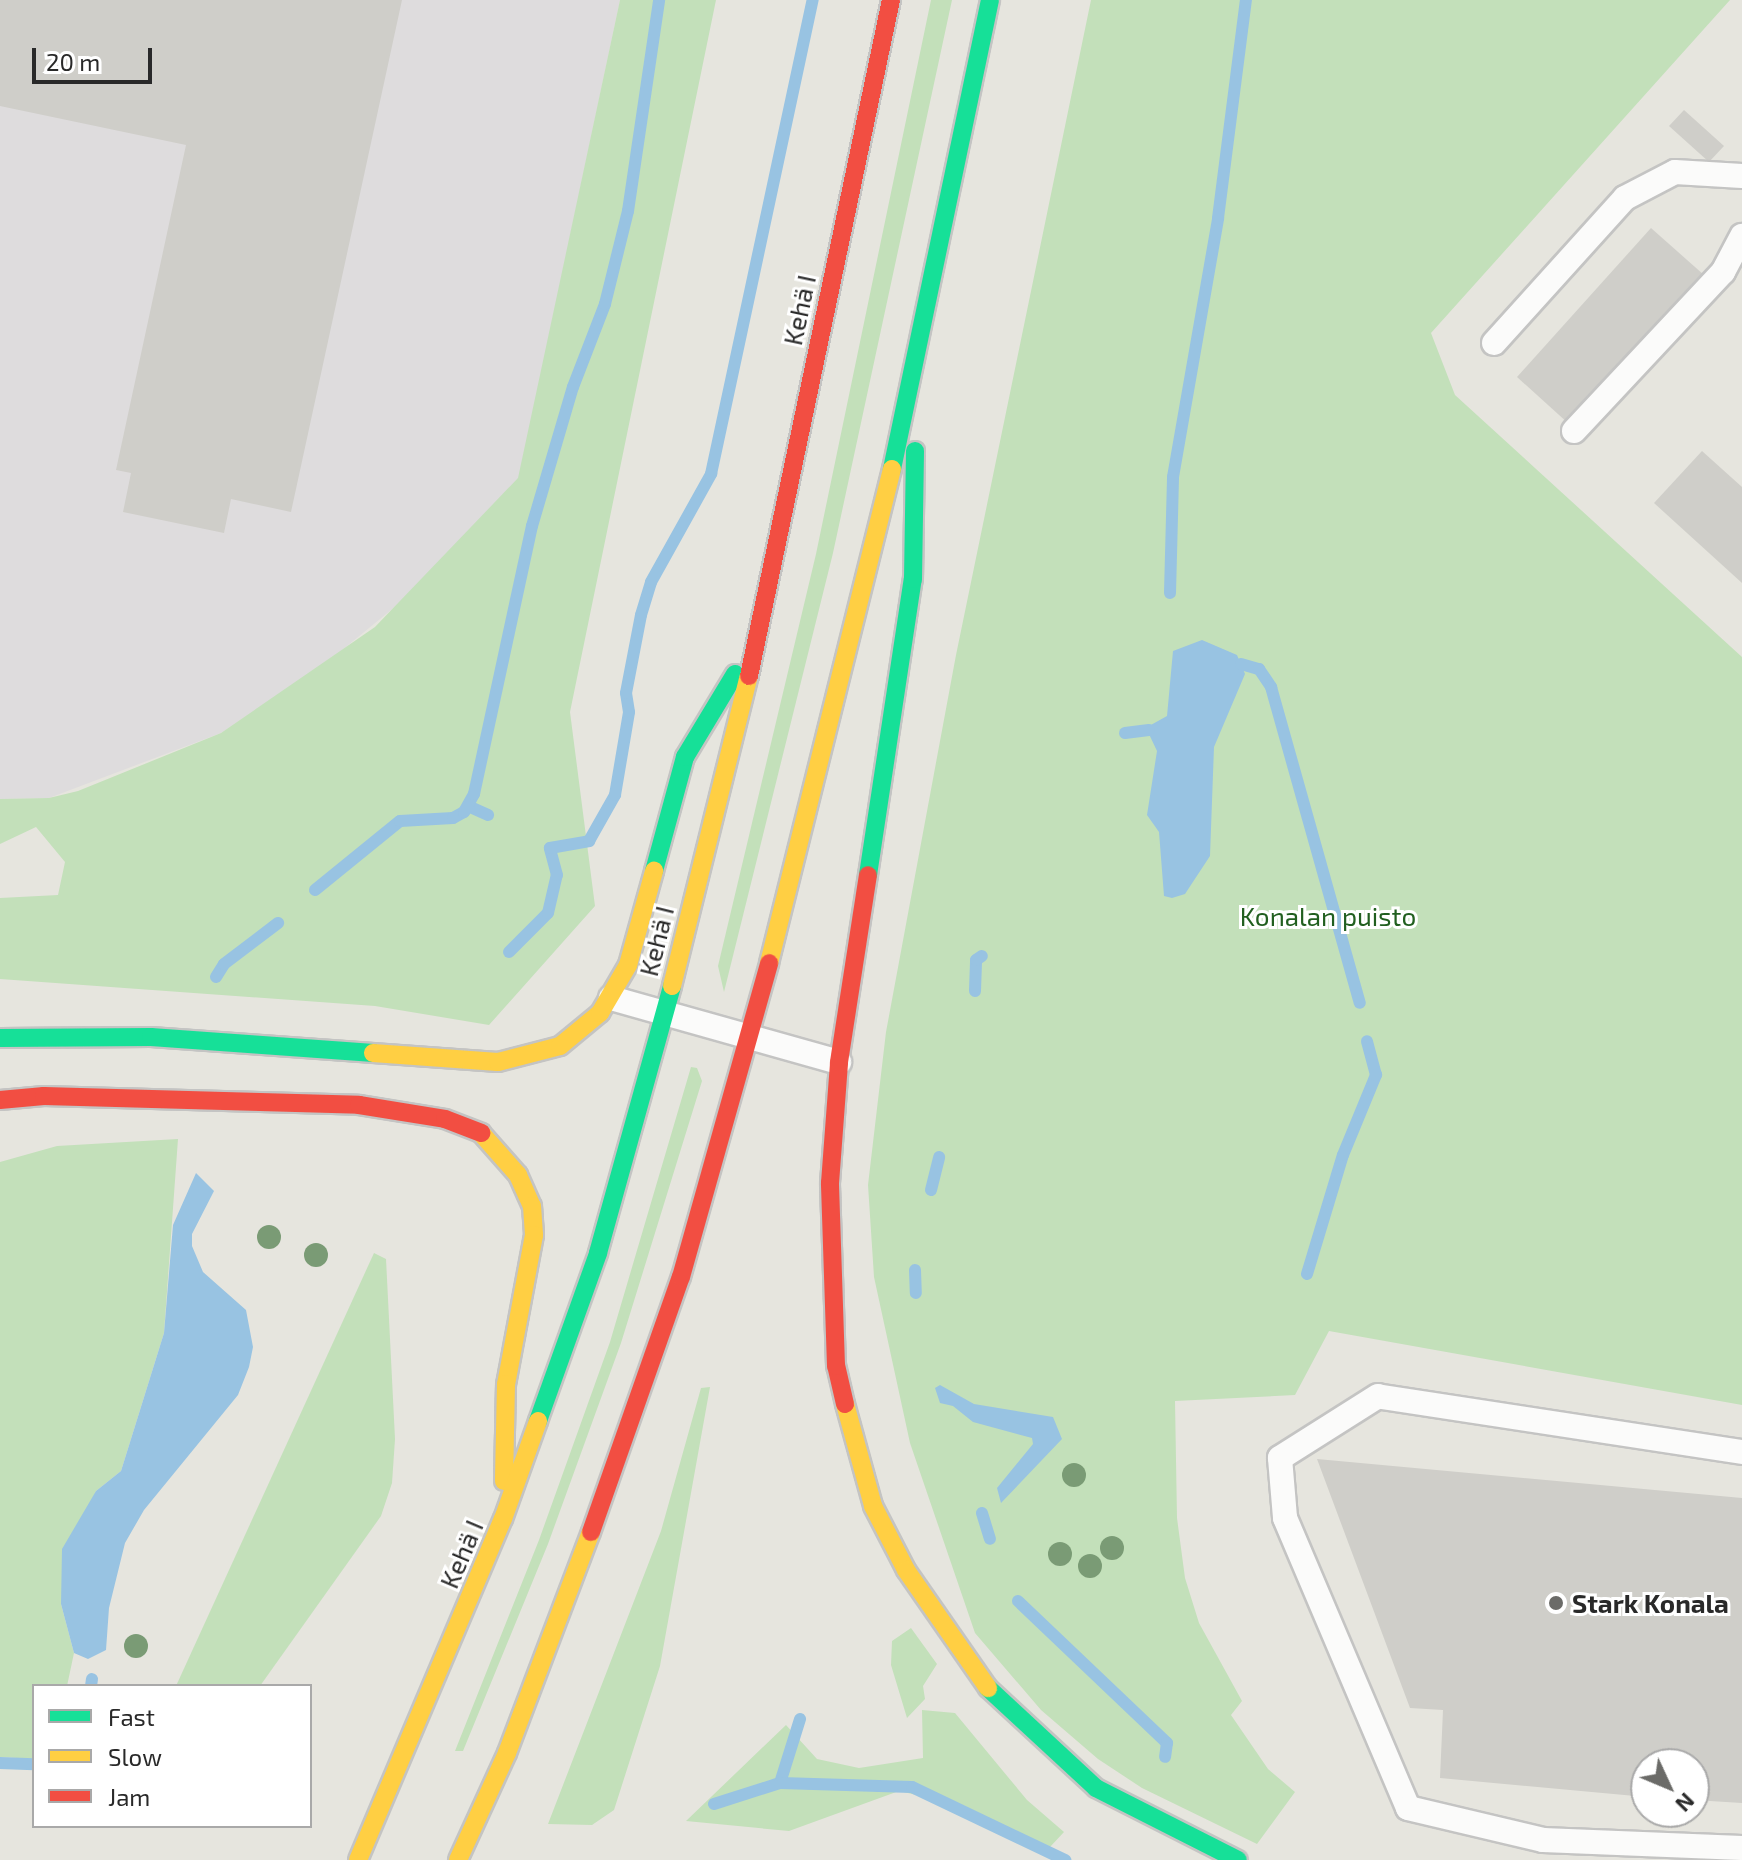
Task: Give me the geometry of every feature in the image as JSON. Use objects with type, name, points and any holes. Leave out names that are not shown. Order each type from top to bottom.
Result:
[{"type":"highway","name":"Kehä I","points":[[358,1860],[503,1519],[598,1253],[665,1011],[759,634],[891,0]]},
{"type":"highway","points":[[458,1860],[507,1753],[681,1277],[752,1037],[916,369],[990,0]]},
{"type":"highway","points":[[916,369],[913,579],[839,1062],[830,1183],[836,1366],[873,1506],[906,1570],[957,1650],[996,1700],[1096,1788],[1238,1860]]},
{"type":"highway","points":[[0,1038],[151,1037],[498,1062],[560,1046],[588,1026],[611,998],[647,909],[685,757],[759,634]]},
{"type":"highway","points":[[0,1100],[44,1096],[359,1105],[445,1119],[475,1129],[493,1142],[518,1175],[532,1206],[534,1235],[506,1384],[503,1519]]},
{"type":"lane","points":[[1494,343],[1625,198],[1675,172],[1741,186]]},
{"type":"lane","points":[[1574,431],[1723,272],[1742,236]]},
{"type":"lane","points":[[611,998],[839,1062]]},
{"type":"lane","points":[[1742,1452],[1378,1396],[1280,1458],[1285,1518],[1408,1808],[1543,1840],[1742,1848]]},
{"type":"shaded area","points":[[0,0],[620,0],[519,478],[413,592],[325,664],[221,733],[49,798],[0,799]]},
{"type":"green space","points":[[620,0],[716,0],[570,712],[595,906],[489,1025],[375,1006],[0,979],[0,898],[58,895],[65,862],[36,827],[0,844],[0,799],[49,798],[78,791],[221,733],[375,627],[518,478]]},
{"type":"green space","points":[[931,0],[952,0],[833,553],[724,992],[718,966],[816,554]]},
{"type":"green space","name":"Konalan puisto","points":[[1091,0],[1730,0],[1431,333],[1455,395],[1742,657],[1742,1405],[1329,1331],[1295,1395],[1175,1401],[1177,1518],[1185,1578],[1199,1623],[1242,1701],[1231,1715],[1268,1769],[1295,1792],[1257,1844],[1142,1788],[1098,1759],[1041,1710],[975,1633],[910,1443],[874,1277],[868,1185],[886,1032],[956,655]]},
{"type":"green space","points":[[691,1067],[697,1068],[702,1081],[621,1343],[548,1544],[463,1751],[455,1751],[539,1540],[610,1342]]},
{"type":"green space","points":[[178,1139],[164,1333],[121,1471],[96,1491],[61,1604],[74,1653],[67,1684],[32,1684],[32,1759],[0,1757],[0,1162],[57,1146]]},
{"type":"green space","points":[[374,1253],[386,1259],[395,1439],[392,1483],[381,1516],[261,1684],[177,1684]]},
{"type":"green space","points":[[710,1387],[660,1666],[614,1810],[592,1825],[548,1824],[661,1531],[701,1388]]},
{"type":"green space","points":[[911,1628],[937,1664],[923,1686],[925,1699],[907,1718],[891,1665],[892,1641]]},
{"type":"green space","points":[[922,1710],[955,1713],[1027,1800],[1064,1832],[1050,1847],[1027,1847],[965,1806],[899,1791],[789,1831],[686,1821],[786,1725],[817,1759],[859,1768],[923,1758]]},
{"type":"water","points":[[1202,640],[1237,655],[1245,674],[1214,747],[1210,856],[1185,894],[1172,898],[1164,896],[1159,832],[1147,815],[1157,751],[1148,732],[1149,726],[1167,716],[1173,651]]},
{"type":"water","points":[[196,1173],[214,1191],[192,1234],[192,1246],[203,1272],[246,1310],[253,1347],[249,1367],[238,1395],[144,1510],[125,1543],[109,1608],[106,1650],[88,1659],[74,1653],[61,1604],[62,1549],[96,1491],[121,1471],[164,1333],[173,1225]]},
{"type":"water","points":[[940,1385],[974,1404],[1053,1417],[1062,1439],[1001,1503],[997,1488],[1033,1444],[1032,1438],[973,1422],[953,1406],[940,1403],[935,1388]]},
{"type":"building","points":[[0,0],[402,0],[291,512],[231,499],[224,533],[123,512],[131,473],[116,470],[186,145],[0,106]]},
{"type":"building","points":[[1684,110],[1724,146],[1709,162],[1669,126]]},
{"type":"building","points":[[1651,228],[1704,275],[1569,424],[1517,377]]},
{"type":"building","points":[[1702,451],[1742,487],[1742,583],[1654,503]]},
{"type":"building","name":"Stark Konala","points":[[1317,1459],[1742,1498],[1742,1803],[1710,1801],[1710,1748],[1630,1748],[1630,1796],[1440,1778],[1443,1710],[1410,1708]]},
{"type":"waterway","points":[[315,890],[400,821],[453,818],[464,812],[474,794],[532,526],[573,387],[605,304],[628,211],[659,0]]},
{"type":"waterway","points":[[509,952],[548,913],[557,875],[550,848],[589,841],[615,795],[629,712],[626,693],[641,615],[651,582],[711,474],[813,0]]},
{"type":"waterway","points":[[1170,593],[1173,477],[1218,218],[1246,0]]},
{"type":"waterway","points":[[1241,664],[1259,669],[1271,687],[1360,1003]]},
{"type":"waterway","points":[[1125,733],[1149,730]]},
{"type":"waterway","points":[[468,806],[488,815]]},
{"type":"waterway","points":[[216,977],[224,964],[278,923]]},
{"type":"waterway","points":[[975,991],[976,960],[982,956]]},
{"type":"waterway","points":[[1307,1274],[1343,1155],[1376,1075],[1367,1041]]},
{"type":"waterway","points":[[931,1190],[939,1157]]},
{"type":"waterway","points":[[915,1270],[916,1293]]},
{"type":"waterway","points":[[982,1513],[990,1539]]},
{"type":"waterway","points":[[1018,1601],[1167,1743],[1165,1757]]},
{"type":"waterway","points":[[91,1684],[92,1679]]},
{"type":"waterway","points":[[780,1783],[800,1719]]},
{"type":"waterway","points":[[0,1763],[32,1764]]},
{"type":"waterway","points":[[714,1804],[780,1783],[912,1787],[1065,1860]]},
{"type":"traffic: fast","points":[[892,469],[990,0]]},
{"type":"traffic: fast","points":[[868,875],[913,579],[915,451]]},
{"type":"traffic: fast","points":[[654,871],[685,757],[735,674]]},
{"type":"traffic: fast","points":[[538,1421],[598,1253],[672,986]]},
{"type":"traffic: fast","points":[[0,1038],[151,1037],[373,1053]]},
{"type":"traffic: fast","points":[[988,1688],[1096,1788],[1238,1860]]},
{"type":"traffic: slow","points":[[769,963],[892,469]]},
{"type":"traffic: slow","points":[[672,986],[749,676]]},
{"type":"traffic: slow","points":[[373,1053],[498,1062],[560,1046],[600,1013],[628,965],[654,871]]},
{"type":"traffic: slow","points":[[481,1133],[518,1175],[532,1206],[534,1235],[506,1384],[504,1481]]},
{"type":"traffic: slow","points":[[845,1404],[873,1506],[906,1570],[988,1688]]},
{"type":"traffic: slow","points":[[358,1860],[503,1519],[538,1421]]},
{"type":"traffic: slow","points":[[458,1860],[507,1753],[591,1532]]},
{"type":"traffic: jam","points":[[749,676],[891,0]]},
{"type":"traffic: jam","points":[[845,1404],[836,1366],[830,1183],[839,1062],[868,875]]},
{"type":"traffic: jam","points":[[591,1532],[681,1277],[769,963]]},
{"type":"traffic: jam","points":[[0,1100],[44,1096],[359,1105],[445,1119],[481,1133]]},
{"type":"place","name":"Stark Konala","points":[[1556,1603]]}]
